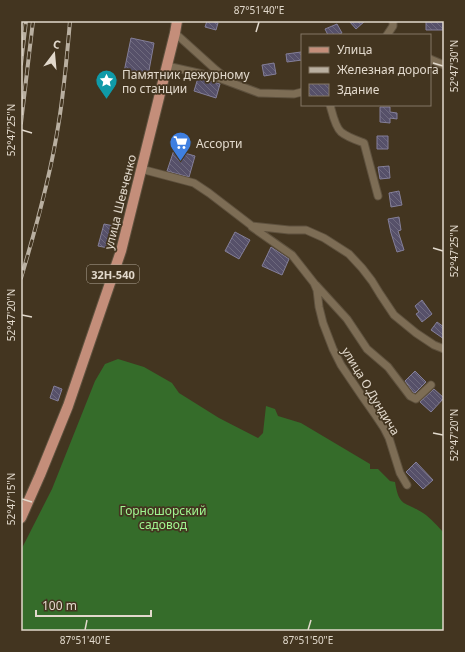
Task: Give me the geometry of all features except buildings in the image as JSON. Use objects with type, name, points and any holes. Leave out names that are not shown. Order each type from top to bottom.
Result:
[{"type":"main road","name":"улица Шевченко","points":[[21,518],[68,406],[121,251],[177,21]]},
{"type":"street","points":[[387,34],[392,24],[398,21]]},
{"type":"street","points":[[175,33],[235,85]]},
{"type":"street","points":[[431,59],[444,65]]},
{"type":"street","points":[[167,66],[216,77],[259,93],[294,94],[301,92]]},
{"type":"street","points":[[330,106],[339,131],[350,138],[364,143],[378,196]]},
{"type":"street","name":"улица О.Дундича","points":[[141,169],[194,183],[209,193],[292,255],[314,283],[347,319],[367,349],[388,367],[410,396],[416,399],[431,385]]},
{"type":"street","points":[[252,226],[306,230],[324,238],[349,254],[372,281],[394,315],[416,333],[434,345],[444,349]]},
{"type":"street","name":"улица О.Дундича","points":[[314,283],[317,290],[322,323],[333,349],[341,365],[384,428],[389,438],[400,473],[407,485]]},
{"type":"green space","name":"Горношорский садовод","points":[[118,359],[144,367],[172,383],[179,393],[219,418],[258,438],[263,433],[266,406],[275,409],[278,416],[301,423],[370,464],[370,469],[378,469],[390,481],[395,482],[401,500],[426,515],[444,533],[444,631],[21,631],[21,550],[52,489],[95,381],[105,364]]},
{"type":"railway","points":[[21,64],[26,21]]},
{"type":"railway","points":[[21,123],[33,21]]},
{"type":"railway","points":[[21,278],[42,203],[55,146],[64,87],[70,21]]},
{"type":"place","name":"Памятник дежурному по станции","points":[[107,100]]},
{"type":"place","name":"Ассорти","points":[[181,162]]}]
